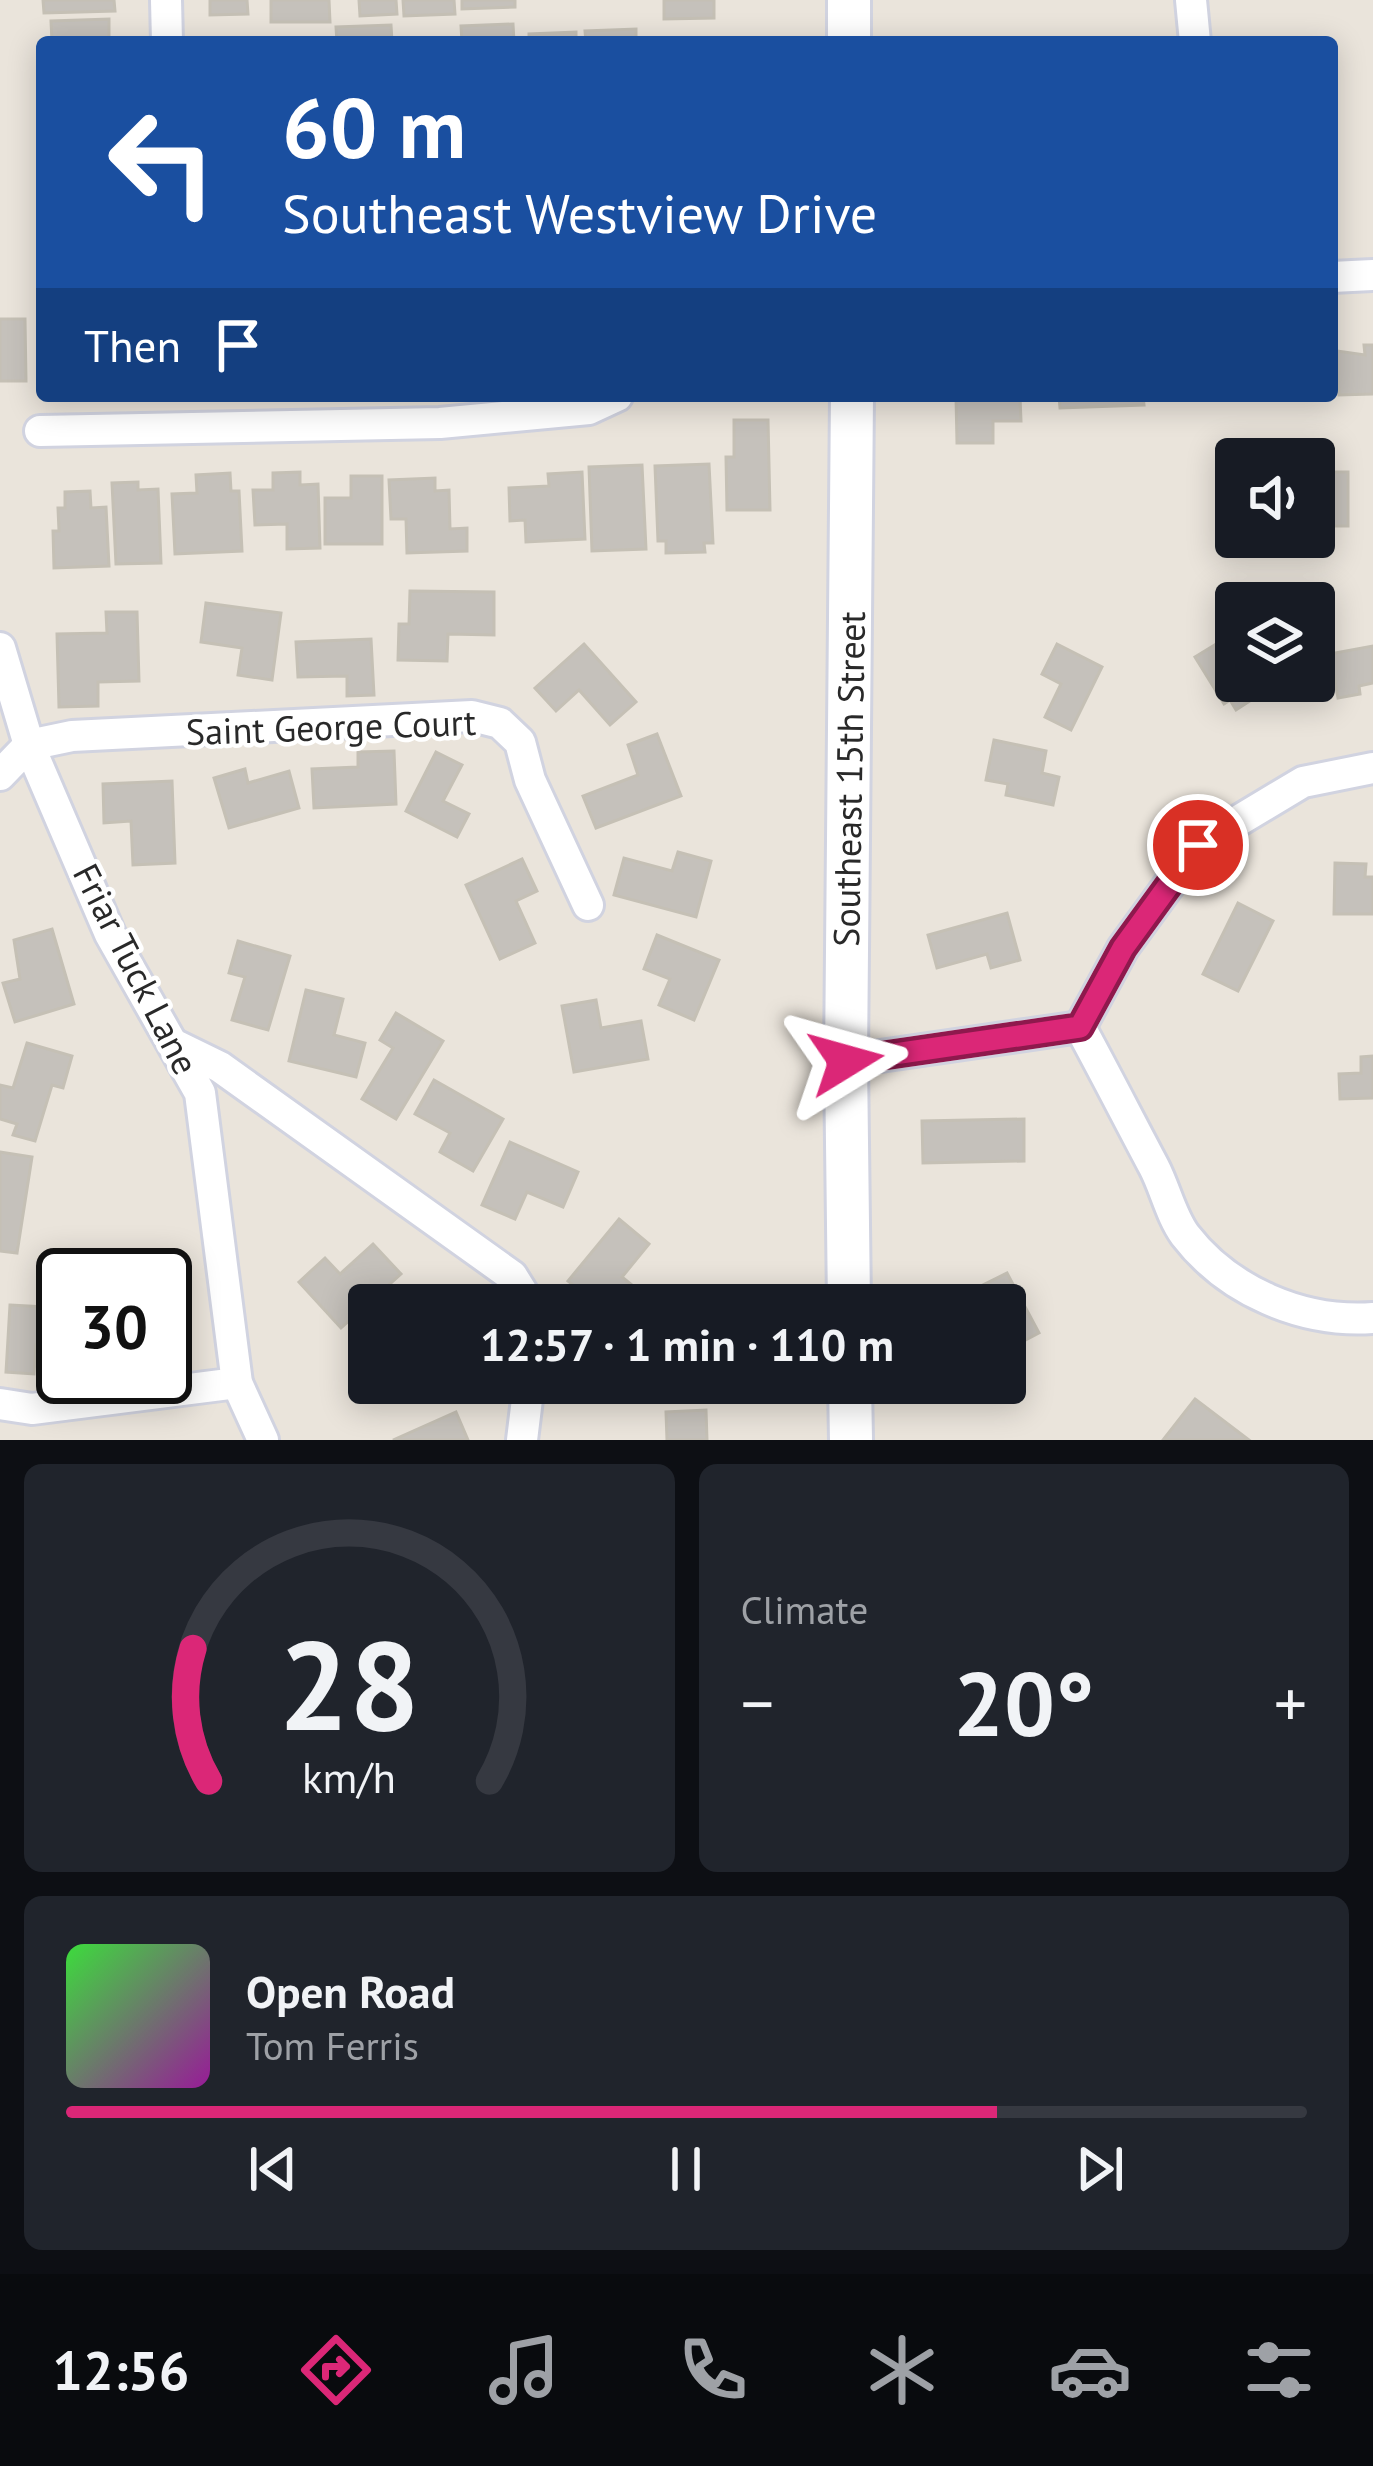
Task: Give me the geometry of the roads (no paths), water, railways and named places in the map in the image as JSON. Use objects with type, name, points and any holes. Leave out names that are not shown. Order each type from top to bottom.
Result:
[{"type":"main road","points":[[848,0],[849,36]]},
{"type":"main road","name":"Southeast 15th Street","points":[[849,1284],[852,402]]},
{"type":"main road","points":[[850,1404],[851,1440]]},
{"type":"street","points":[[166,0],[166,36]]},
{"type":"street","points":[[1191,0],[1195,36]]},
{"type":"street","points":[[1338,277],[1373,275]]},
{"type":"street","points":[[40,430],[165,411],[440,423],[589,409],[604,402]]},
{"type":"street","name":"Friar Tuck Lane","points":[[0,647],[29,745],[110,934],[200,1094],[237,1383],[263,1440]]},
{"type":"street","name":"Saint George Court","points":[[29,745],[72,736],[472,716],[500,724],[520,742],[530,780],[588,905]]},
{"type":"street","points":[[0,775],[29,745]]},
{"type":"street","points":[[1080,1027],[1123,948],[1198,845],[1303,782],[1373,768]]},
{"type":"street","points":[[846,1061],[1080,1027]]},
{"type":"street","points":[[1080,1027],[1166,1189],[1182,1231],[1223,1275],[1266,1299],[1340,1321],[1373,1318]]},
{"type":"street","points":[[175,1045],[220,1067],[517,1284]]},
{"type":"street","points":[[0,1404],[32,1409],[237,1383]]},
{"type":"street","points":[[522,1440],[526,1404]]}]
